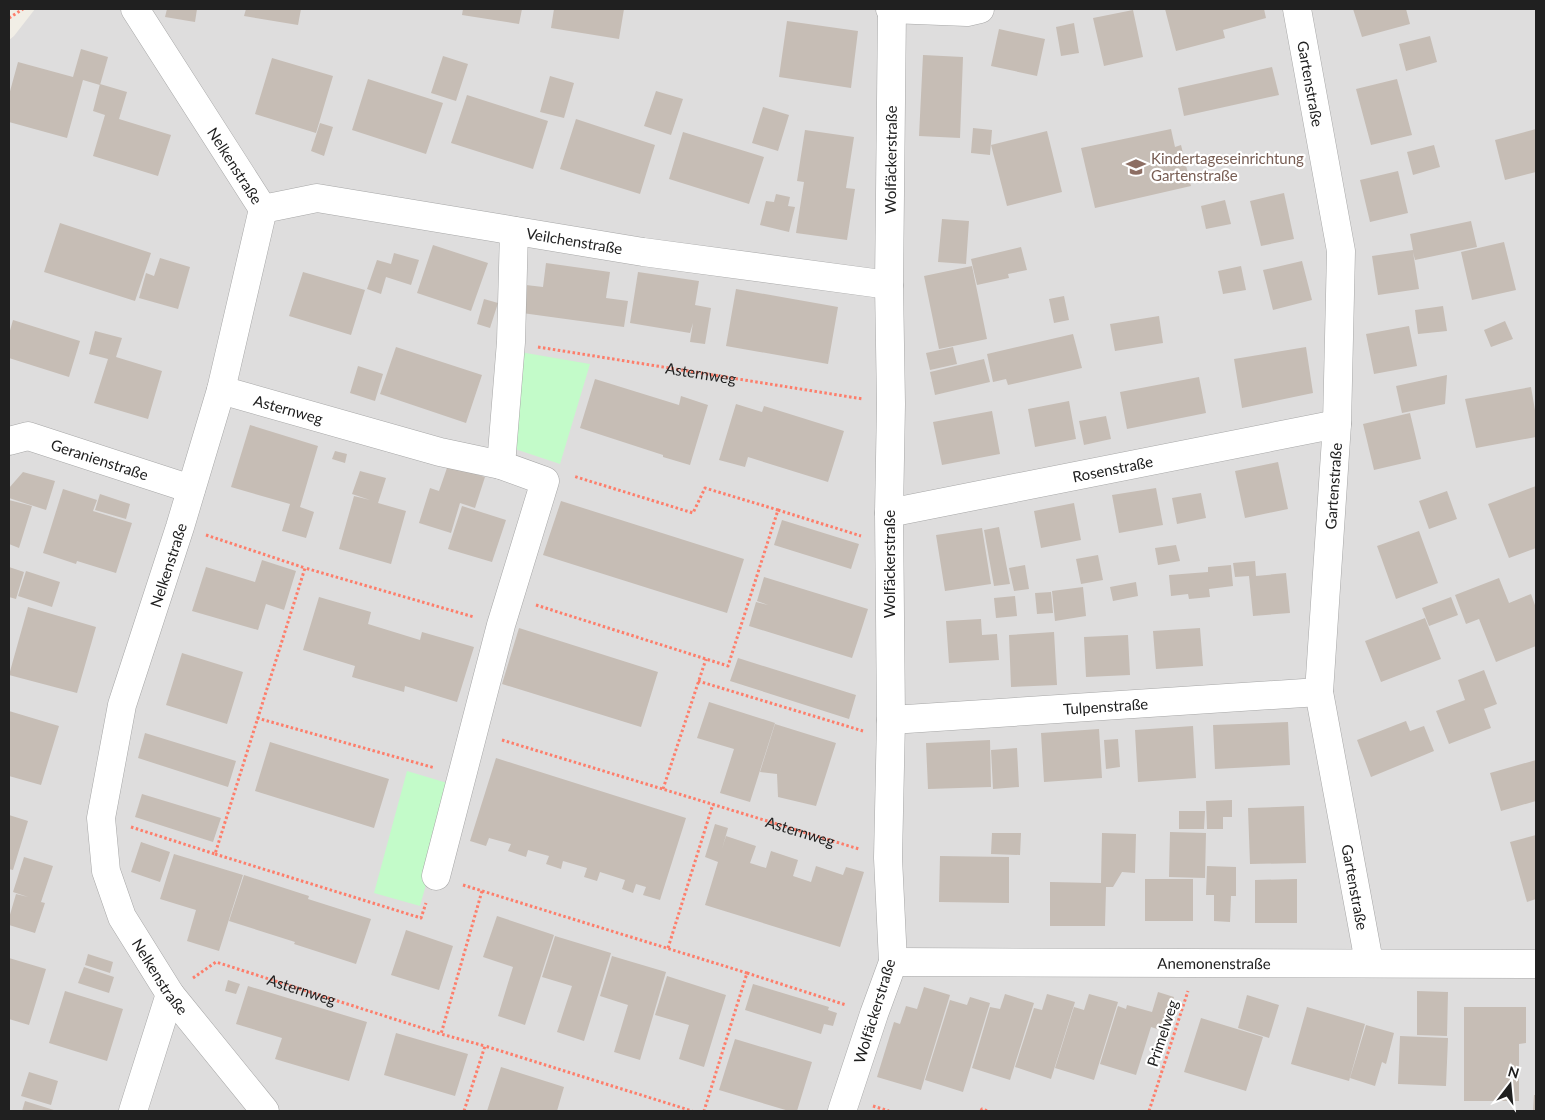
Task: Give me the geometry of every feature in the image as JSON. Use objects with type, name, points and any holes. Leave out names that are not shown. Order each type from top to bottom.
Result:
[{"type":"street","name":"Nelkenstraße","points":[[135,9],[263,209],[221,390],[180,526],[122,705],[101,818],[106,871],[122,917],[170,994],[265,1111]]},
{"type":"street","points":[[891,9],[966,12],[980,9]]},
{"type":"street","name":"Wolfäckerstraße","points":[[842,1111],[893,962],[888,858],[890,730],[889,513],[891,404],[889,285],[891,9]]},
{"type":"street","name":"Gartenstraße","points":[[1297,9],[1342,251],[1337,424],[1319,692],[1369,962]]},
{"type":"street","name":"Veilchenstraße","points":[[263,209],[317,198],[643,252],[889,285]]},
{"type":"street","points":[[501,465],[510,342],[514,231]]},
{"type":"street","name":"Asternweg","points":[[221,390],[440,452],[501,465],[546,481]]},
{"type":"street","name":"Rosenstraße","points":[[889,513],[1337,424]]},
{"type":"street","name":"Geranienstraße","points":[[9,441],[28,436],[191,489]]},
{"type":"street","points":[[436,876],[501,625],[546,481]]},
{"type":"street","name":"Tulpenstraße","points":[[890,730],[1319,692]]},
{"type":"street","name":"Anemonenstraße","points":[[893,962],[1536,964]]},
{"type":"street","points":[[133,1111],[170,994]]},
{"type":"path","points":[[9,18],[23,9]]},
{"type":"path","name":"Asternweg","points":[[510,342],[891,404]]},
{"type":"path","points":[[546,481],[548,469],[693,513],[705,488],[889,545]]},
{"type":"path","points":[[510,597],[728,666],[778,510]]},
{"type":"path","points":[[180,526],[305,568],[501,625]]},
{"type":"path","points":[[215,854],[305,568]]},
{"type":"path","points":[[663,789],[706,659]]},
{"type":"path","points":[[698,681],[890,730]]},
{"type":"path","points":[[257,718],[462,776]]},
{"type":"path","name":"Asternweg","points":[[472,732],[888,858]]},
{"type":"path","points":[[668,948],[714,804]]},
{"type":"path","points":[[101,818],[421,918],[436,876],[874,1014]]},
{"type":"path","points":[[441,1034],[482,890]]},
{"type":"path","name":"Asternweg","points":[[170,994],[216,962],[692,1111]]},
{"type":"path","name":"Primelweg","points":[[1149,1111],[1197,962]]},
{"type":"path","points":[[704,1111],[747,973]]},
{"type":"path","points":[[464,1111],[485,1046]]},
{"type":"path","points":[[982,1111],[982,1109],[988,1111]]},
{"type":"shaded area","points":[[35,9],[1536,9],[1536,1111],[9,1111],[9,40]]},
{"type":"green space","points":[[520,352],[590,364],[560,464],[512,448]]},
{"type":"green space","points":[[407,771],[454,785],[420,906],[374,893]]},
{"type":"building","points":[[167,9],[197,9],[195,22],[165,17]]},
{"type":"building","points":[[246,9],[301,9],[298,25],[244,16]]},
{"type":"building","points":[[463,9],[522,9],[519,24],[462,15]]},
{"type":"building","points":[[554,9],[624,9],[619,39],[551,28]]},
{"type":"building","points":[[1165,9],[1264,9],[1266,18],[1223,30],[1225,38],[1176,51]]},
{"type":"building","points":[[1353,9],[1406,9],[1410,24],[1362,37]]},
{"type":"building","points":[[1133,10],[1143,57],[1104,66],[1093,18]]},
{"type":"building","points":[[787,21],[858,31],[851,88],[779,77]]},
{"type":"building","points":[[1074,23],[1079,53],[1061,56],[1056,27]]},
{"type":"building","points":[[999,29],[1045,39],[1037,76],[991,66]]},
{"type":"building","points":[[1430,36],[1437,62],[1406,71],[1399,44]]},
{"type":"building","points":[[81,49],[108,57],[100,85],[83,80],[67,138],[9,122],[9,95],[18,62],[73,77]]},
{"type":"building","points":[[923,55],[963,57],[960,138],[919,136]]},
{"type":"building","points":[[443,56],[468,64],[456,101],[431,93]]},
{"type":"building","points":[[272,58],[333,76],[316,133],[255,114]]},
{"type":"building","points":[[1272,67],[1279,95],[1184,116],[1178,88]]},
{"type":"building","points":[[550,76],[574,83],[564,118],[540,112]]},
{"type":"building","points":[[368,79],[443,103],[426,154],[352,130]]},
{"type":"building","points":[[1397,79],[1412,135],[1371,145],[1356,89]]},
{"type":"building","points":[[100,84],[127,92],[119,119],[171,135],[158,176],[93,156],[105,115],[93,111]]},
{"type":"building","points":[[656,91],[683,99],[671,135],[644,126]]},
{"type":"building","points":[[467,95],[548,121],[533,169],[451,143]]},
{"type":"building","points":[[763,107],[789,115],[778,151],[752,143]]},
{"type":"building","points":[[576,119],[655,145],[640,194],[560,169]]},
{"type":"building","points":[[320,123],[333,127],[324,156],[311,151]]},
{"type":"building","points":[[973,128],[992,130],[990,155],[971,153]]},
{"type":"building","name":"Kindertageseinrichtung Gartenstraße","points":[[1171,129],[1175,147],[1181,145],[1191,186],[1095,208],[1081,148]]},
{"type":"building","points":[[1536,129],[1536,172],[1505,180],[1495,140]]},
{"type":"building","points":[[805,130],[854,137],[846,188],[855,189],[847,240],[796,233],[804,182],[797,181]]},
{"type":"building","points":[[1047,131],[1062,192],[1007,206],[991,145]]},
{"type":"building","points":[[683,132],[764,157],[749,204],[669,179]]},
{"type":"building","points":[[1434,145],[1440,167],[1413,175],[1407,152]]},
{"type":"building","points":[[1398,171],[1408,213],[1370,222],[1360,180]]},
{"type":"building","points":[[1284,193],[1294,239],[1261,246],[1250,201]]},
{"type":"building","points":[[776,194],[790,197],[788,206],[795,207],[789,232],[760,225],[766,201],[774,202]]},
{"type":"building","points":[[1225,200],[1231,224],[1206,229],[1201,206]]},
{"type":"building","points":[[942,219],[969,221],[966,264],[938,262]]},
{"type":"building","points":[[1471,221],[1477,247],[1415,260],[1413,252],[1419,289],[1378,295],[1372,256],[1413,250],[1410,234]]},
{"type":"building","points":[[60,223],[151,253],[135,301],[44,272]]},
{"type":"building","points":[[1504,242],[1516,290],[1472,300],[1461,252]]},
{"type":"building","points":[[433,245],[488,263],[471,311],[417,293]]},
{"type":"building","points":[[1021,247],[1027,270],[1008,274],[1009,278],[977,285],[971,259]]},
{"type":"building","points":[[394,253],[419,260],[411,285],[386,277],[381,294],[367,289],[377,260],[391,264]]},
{"type":"building","points":[[160,258],[190,267],[178,309],[139,298],[146,273],[154,276]]},
{"type":"building","points":[[1302,261],[1312,300],[1273,310],[1263,270]]},
{"type":"building","points":[[546,263],[610,272],[606,298],[628,301],[624,327],[522,313],[526,285],[543,287]]},
{"type":"building","points":[[972,266],[987,339],[939,349],[924,276]]},
{"type":"building","points":[[1241,266],[1246,290],[1223,294],[1218,271]]},
{"type":"building","points":[[303,272],[365,290],[351,335],[289,316]]},
{"type":"building","points":[[638,272],[699,281],[695,305],[711,308],[705,344],[690,342],[693,323],[690,333],[630,323]]},
{"type":"building","points":[[736,289],[838,307],[828,364],[726,346]]},
{"type":"building","points":[[1064,296],[1069,320],[1054,323],[1049,299]]},
{"type":"building","points":[[484,299],[498,303],[490,328],[477,324]]},
{"type":"building","points":[[1443,306],[1447,331],[1418,334],[1415,310]]},
{"type":"building","points":[[1159,316],[1163,343],[1115,351],[1110,324]]},
{"type":"building","points":[[13,320],[80,341],[69,377],[9,358],[9,334]]},
{"type":"building","points":[[1505,321],[1513,339],[1491,347],[1484,330]]},
{"type":"building","points":[[1409,326],[1417,366],[1374,374],[1366,334]]},
{"type":"building","points":[[95,331],[122,338],[116,357],[162,371],[148,419],[94,403],[108,359],[89,354]]},
{"type":"building","points":[[1073,334],[1082,368],[1008,385],[1006,379],[993,382],[987,354]]},
{"type":"building","points":[[396,347],[482,375],[466,423],[380,394]]},
{"type":"building","points":[[953,347],[957,364],[930,370],[926,353]]},
{"type":"building","points":[[1306,347],[1313,393],[1242,408],[1234,359]]},
{"type":"building","points":[[984,359],[990,382],[935,395],[930,372]]},
{"type":"building","points":[[358,366],[383,374],[375,401],[350,393]]},
{"type":"building","points":[[1447,375],[1445,404],[1402,413],[1396,386]]},
{"type":"building","points":[[1199,377],[1206,413],[1127,429],[1120,392]]},
{"type":"building","points":[[595,379],[679,405],[681,396],[708,405],[690,465],[580,428]]},
{"type":"building","points":[[1531,387],[1536,416],[1536,437],[1476,448],[1465,399]]},
{"type":"building","points":[[1069,401],[1076,439],[1035,447],[1028,409]]},
{"type":"building","points":[[736,404],[762,412],[764,406],[844,431],[828,482],[748,457],[745,467],[719,460]]},
{"type":"building","points":[[992,411],[1000,454],[942,465],[933,422]]},
{"type":"building","points":[[1410,413],[1421,459],[1374,470],[1363,424]]},
{"type":"building","points":[[1106,416],[1111,439],[1084,445],[1079,421]]},
{"type":"building","points":[[250,425],[318,446],[300,507],[314,512],[306,538],[282,531],[290,504],[231,487]]},
{"type":"building","points":[[335,451],[347,454],[345,463],[332,459]]},
{"type":"building","points":[[1278,462],[1288,509],[1245,518],[1235,471]]},
{"type":"building","points":[[448,465],[485,477],[475,508],[460,503],[451,533],[419,523],[430,488],[439,491]]},
{"type":"building","points":[[360,471],[386,478],[378,503],[406,511],[391,564],[339,549],[354,496],[370,500],[352,494]]},
{"type":"building","points":[[23,472],[55,481],[46,510],[9,498],[9,488]]},
{"type":"building","points":[[1536,486],[1536,548],[1509,558],[1488,504]]},
{"type":"building","points":[[1156,488],[1163,525],[1119,533],[1112,495]]},
{"type":"building","points":[[63,489],[97,500],[93,511],[132,523],[116,573],[77,561],[76,564],[43,553]]},
{"type":"building","points":[[1447,491],[1457,519],[1429,529],[1419,501]]},
{"type":"building","points":[[1201,493],[1206,518],[1177,524],[1172,498]]},
{"type":"building","points":[[100,494],[130,504],[126,519],[95,510]]},
{"type":"building","points":[[9,500],[32,506],[19,548],[9,544]]},
{"type":"building","points":[[561,501],[744,559],[727,613],[543,555]]},
{"type":"building","points":[[1074,503],[1081,540],[1041,548],[1034,511]]},
{"type":"building","points":[[462,506],[506,520],[492,562],[448,549]]},
{"type":"building","points":[[782,520],[859,544],[851,569],[774,545]]},
{"type":"building","points":[[999,527],[1010,584],[994,586],[984,530]]},
{"type":"building","points":[[982,528],[991,584],[945,591],[936,535]]},
{"type":"building","points":[[1419,531],[1438,583],[1396,599],[1377,546]]},
{"type":"building","points":[[1176,545],[1180,561],[1158,565],[1155,548]]},
{"type":"building","points":[[1098,555],[1103,580],[1081,584],[1076,559]]},
{"type":"building","points":[[262,560],[296,571],[284,610],[266,604],[258,630],[192,611],[206,567],[255,582]]},
{"type":"building","points":[[1255,561],[1256,576],[1286,573],[1290,613],[1253,616],[1249,576],[1235,577],[1233,563]]},
{"type":"building","points":[[1025,565],[1029,589],[1014,591],[1009,568]]},
{"type":"building","points":[[1231,565],[1233,586],[1209,589],[1210,597],[1189,599],[1188,594],[1171,596],[1169,575],[1208,572],[1208,567]]},
{"type":"building","points":[[9,567],[24,572],[16,599],[9,597]]},
{"type":"building","points":[[26,571],[60,582],[52,607],[18,596]]},
{"type":"building","points":[[764,577],[868,609],[852,658],[749,626],[756,602],[768,605],[757,601]]},
{"type":"building","points":[[1499,578],[1509,603],[1531,594],[1536,608],[1536,646],[1496,662],[1479,619],[1466,624],[1455,595]]},
{"type":"building","points":[[1136,582],[1138,596],[1113,601],[1110,587]]},
{"type":"building","points":[[1083,587],[1086,616],[1055,621],[1052,591]]},
{"type":"building","points":[[1051,592],[1053,613],[1037,614],[1035,593]]},
{"type":"building","points":[[1015,596],[1017,616],[996,618],[994,598]]},
{"type":"building","points":[[319,597],[371,612],[368,624],[420,640],[422,632],[474,647],[457,702],[405,686],[404,692],[352,677],[355,666],[303,650]]},
{"type":"building","points":[[1451,597],[1458,615],[1429,626],[1422,608]]},
{"type":"building","points":[[28,607],[96,627],[77,693],[9,675]]},
{"type":"building","points":[[1425,618],[1441,659],[1381,682],[1365,641]]},
{"type":"building","points":[[981,619],[982,635],[997,634],[999,660],[949,663],[946,621]]},
{"type":"building","points":[[519,628],[658,672],[641,727],[502,684]]},
{"type":"building","points":[[1200,628],[1203,666],[1156,669],[1153,631]]},
{"type":"building","points":[[1054,632],[1057,685],[1011,687],[1009,635]]},
{"type":"building","points":[[1128,635],[1130,675],[1086,677],[1084,637]]},
{"type":"building","points":[[182,653],[243,672],[227,724],[166,705]]},
{"type":"building","points":[[738,658],[856,695],[849,719],[730,681]]},
{"type":"building","points":[[1484,670],[1497,704],[1484,709],[1491,728],[1449,744],[1436,711],[1465,700],[1458,680]]},
{"type":"building","points":[[709,702],[775,723],[750,802],[720,793],[734,749],[697,738]]},
{"type":"building","points":[[9,711],[59,726],[41,785],[9,776]]},
{"type":"building","points":[[1406,721],[1410,731],[1424,726],[1434,751],[1371,777],[1357,740]]},
{"type":"building","points":[[1288,722],[1290,765],[1215,769],[1213,725]]},
{"type":"building","points":[[775,724],[836,743],[816,806],[778,797],[777,774],[760,772]]},
{"type":"building","points":[[1193,726],[1196,778],[1138,782],[1135,730]]},
{"type":"building","points":[[1099,729],[1102,778],[1044,782],[1041,733]]},
{"type":"building","points":[[145,733],[236,761],[228,787],[138,758]]},
{"type":"building","points":[[1118,739],[1120,767],[1106,769],[1104,740]]},
{"type":"building","points":[[990,740],[991,787],[928,789],[926,743]]},
{"type":"building","points":[[270,742],[389,779],[374,828],[255,791]]},
{"type":"building","points":[[1017,748],[1019,787],[993,789],[991,750]]},
{"type":"building","points":[[496,758],[686,818],[660,900],[643,895],[646,887],[636,884],[633,893],[622,889],[625,880],[600,872],[597,881],[584,877],[587,868],[563,861],[561,869],[546,864],[549,856],[528,850],[526,857],[508,851],[511,844],[489,838],[486,846],[470,841]]},
{"type":"building","points":[[1536,760],[1536,801],[1501,811],[1490,773]]},
{"type":"building","points":[[142,794],[221,818],[213,842],[135,817]]},
{"type":"building","points":[[1232,800],[1232,817],[1223,817],[1223,829],[1207,829],[1206,801]]},
{"type":"building","points":[[1304,806],[1306,863],[1250,864],[1248,808]]},
{"type":"building","points":[[1179,811],[1205,811],[1204,829],[1179,829]]},
{"type":"building","points":[[9,815],[28,821],[13,870],[9,869]]},
{"type":"building","points":[[715,824],[728,828],[722,849],[726,836],[756,846],[750,863],[766,868],[771,851],[798,860],[793,876],[811,882],[816,866],[843,875],[846,867],[864,872],[840,947],[705,905],[718,862],[705,857]]},
{"type":"building","points":[[1170,832],[1206,833],[1205,878],[1169,877]]},
{"type":"building","points":[[992,833],[1021,833],[1020,855],[991,854]]},
{"type":"building","points":[[1102,833],[1136,834],[1135,873],[1122,872],[1113,887],[1106,887],[1105,926],[1050,926],[1050,882],[1101,883]]},
{"type":"building","points":[[1536,835],[1536,899],[1527,902],[1510,842]]},
{"type":"building","points":[[141,842],[170,852],[160,882],[131,872]]},
{"type":"building","points":[[174,854],[243,875],[219,951],[187,941],[196,910],[160,899]]},
{"type":"building","points":[[940,856],[1009,857],[1009,903],[939,902]]},
{"type":"building","points":[[24,857],[53,866],[41,902],[45,903],[35,933],[9,925],[9,918],[16,894],[28,897],[13,892]]},
{"type":"building","points":[[1207,866],[1236,867],[1236,896],[1231,896],[1230,922],[1214,921],[1214,895],[1206,895]]},
{"type":"building","points":[[244,875],[309,896],[308,899],[371,919],[356,964],[229,921]]},
{"type":"building","points":[[1145,879],[1193,879],[1193,921],[1145,921]]},
{"type":"building","points":[[1297,879],[1297,923],[1255,923],[1255,880]]},
{"type":"building","points":[[497,916],[554,935],[525,1025],[498,1016],[513,967],[483,957]]},
{"type":"building","points":[[406,930],[453,946],[439,990],[391,975]]},
{"type":"building","points":[[555,936],[611,953],[584,1041],[557,1032],[572,986],[542,977]]},
{"type":"building","points":[[88,954],[113,962],[110,973],[85,965]]},
{"type":"building","points":[[612,956],[666,972],[640,1060],[614,1052],[628,1005],[600,996]]},
{"type":"building","points":[[9,958],[46,969],[29,1025],[9,1019]]},
{"type":"building","points":[[84,967],[114,977],[109,993],[78,983]]},
{"type":"building","points":[[667,976],[726,995],[704,1067],[679,1059],[689,1025],[655,1015]]},
{"type":"building","points":[[228,980],[240,984],[236,994],[225,991]]},
{"type":"building","points":[[753,984],[829,1007],[828,1010],[837,1013],[833,1026],[824,1024],[821,1034],[745,1010]]},
{"type":"building","points":[[248,986],[367,1022],[349,1081],[275,1059],[282,1038],[236,1024]]},
{"type":"building","points":[[924,987],[950,995],[921,1090],[877,1077],[894,1022],[900,1024],[906,1006],[917,1009]]},
{"type":"building","points":[[65,991],[123,1009],[107,1061],[49,1043]]},
{"type":"building","points":[[1417,991],[1448,992],[1447,1036],[1417,1035]]},
{"type":"building","points":[[1158,992],[1174,997],[1163,1031],[1151,1027],[1136,1075],[1100,1064],[1118,1006],[1126,1009],[1127,1005],[1152,1012]]},
{"type":"building","points":[[1005,994],[1034,1003],[1010,1080],[972,1068],[990,1007],[1000,1009]]},
{"type":"building","points":[[1047,994],[1075,1002],[1051,1079],[1015,1067],[1034,1008],[1042,1010]]},
{"type":"building","points":[[1089,994],[1118,1002],[1094,1080],[1055,1068],[1074,1007],[1084,1010]]},
{"type":"building","points":[[1247,995],[1279,1005],[1269,1038],[1238,1028]]},
{"type":"building","points":[[970,997],[990,1003],[963,1092],[925,1080],[950,1000],[967,1005]]},
{"type":"building","points":[[1307,1007],[1365,1024],[1349,1081],[1291,1064]]},
{"type":"building","points":[[1464,1007],[1526,1007],[1526,1043],[1519,1044],[1519,1101],[1464,1101]]},
{"type":"building","points":[[1201,1018],[1263,1037],[1246,1091],[1184,1072]]},
{"type":"building","points":[[1366,1025],[1394,1033],[1386,1064],[1382,1062],[1375,1086],[1350,1078]]},
{"type":"building","points":[[396,1033],[468,1054],[455,1096],[384,1075]]},
{"type":"building","points":[[1400,1036],[1448,1038],[1446,1086],[1398,1084]]},
{"type":"building","points":[[735,1039],[812,1062],[797,1111],[789,1111],[719,1090]]},
{"type":"building","points":[[501,1067],[564,1087],[557,1111],[487,1111]]},
{"type":"building","points":[[29,1072],[58,1081],[51,1105],[21,1096]]},
{"type":"building","points":[[1534,1095],[1536,1095],[1536,1111],[1533,1111]]},
{"type":"building","points":[[25,1101],[57,1111],[22,1111]]},
{"type":"place","name":"Kindertageseinrichtung Gartenstraße","points":[[1136,167]]}]
